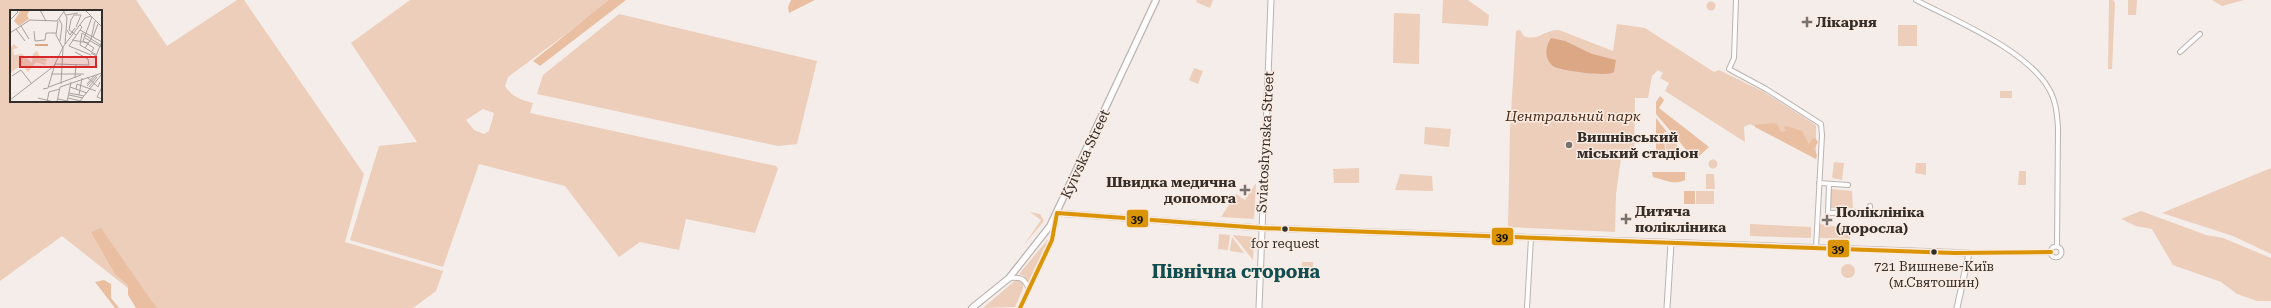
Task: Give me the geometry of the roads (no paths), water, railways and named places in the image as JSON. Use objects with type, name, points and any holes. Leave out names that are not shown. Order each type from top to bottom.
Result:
[{"type":"main road","name":"Kyivska Street","points":[[972,308],[1009,278],[1042,238],[1057,213],[1156,0]]},
{"type":"street","name":"Sviatoshynska Street","points":[[1259,308],[1271,0]]},
{"type":"street","points":[[1736,0],[1734,58],[1729,69],[1766,89],[1821,124],[1816,248]]},
{"type":"street","points":[[1916,0],[2023,60],[2038,74],[2050,90],[2057,109],[2058,127],[2057,247]]},
{"type":"street","points":[[2180,52],[2200,34]]},
{"type":"street","points":[[1819,183],[1848,186]]},
{"type":"street","points":[[1829,184],[1828,213],[1870,212],[1870,206]]},
{"type":"street","points":[[1020,308],[1052,240],[1057,213],[1261,228],[1969,253],[2051,252]]},
{"type":"street","points":[[1527,308],[1531,238]]},
{"type":"street","points":[[1667,308],[1671,243]]},
{"type":"street","points":[[2051,252],[2054,247],[2057,247]]},
{"type":"street","points":[[2051,252],[2055,258],[2060,257],[2062,250],[2057,247]]},
{"type":"street","points":[[1957,308],[1969,253]]},
{"type":"street","points":[[1009,278],[1020,277],[1024,280],[1029,290]]},
{"type":"place","name":"Лікарня","points":[[1807,22]]},
{"type":"place","name":"Вишнівський міський стадіон","points":[[1569,145]]},
{"type":"place","name":"Швидка медична допомога","points":[[1245,190]]},
{"type":"place","name":"Дитяча полікліника","points":[[1626,219]]},
{"type":"place","name":"Поліклініка (доросла)","points":[[1827,220]]},
{"type":"place","name":"for request","points":[[1285,229]]},
{"type":"place","name":"721 Вишневе-Київ (м.Святошин)","points":[[1934,252]]},
{"type":"district","name":"Північна сторона","points":[[1236,271]]},
{"type":"park label","name":"Центральний парк","points":[[1573,116]]}]
